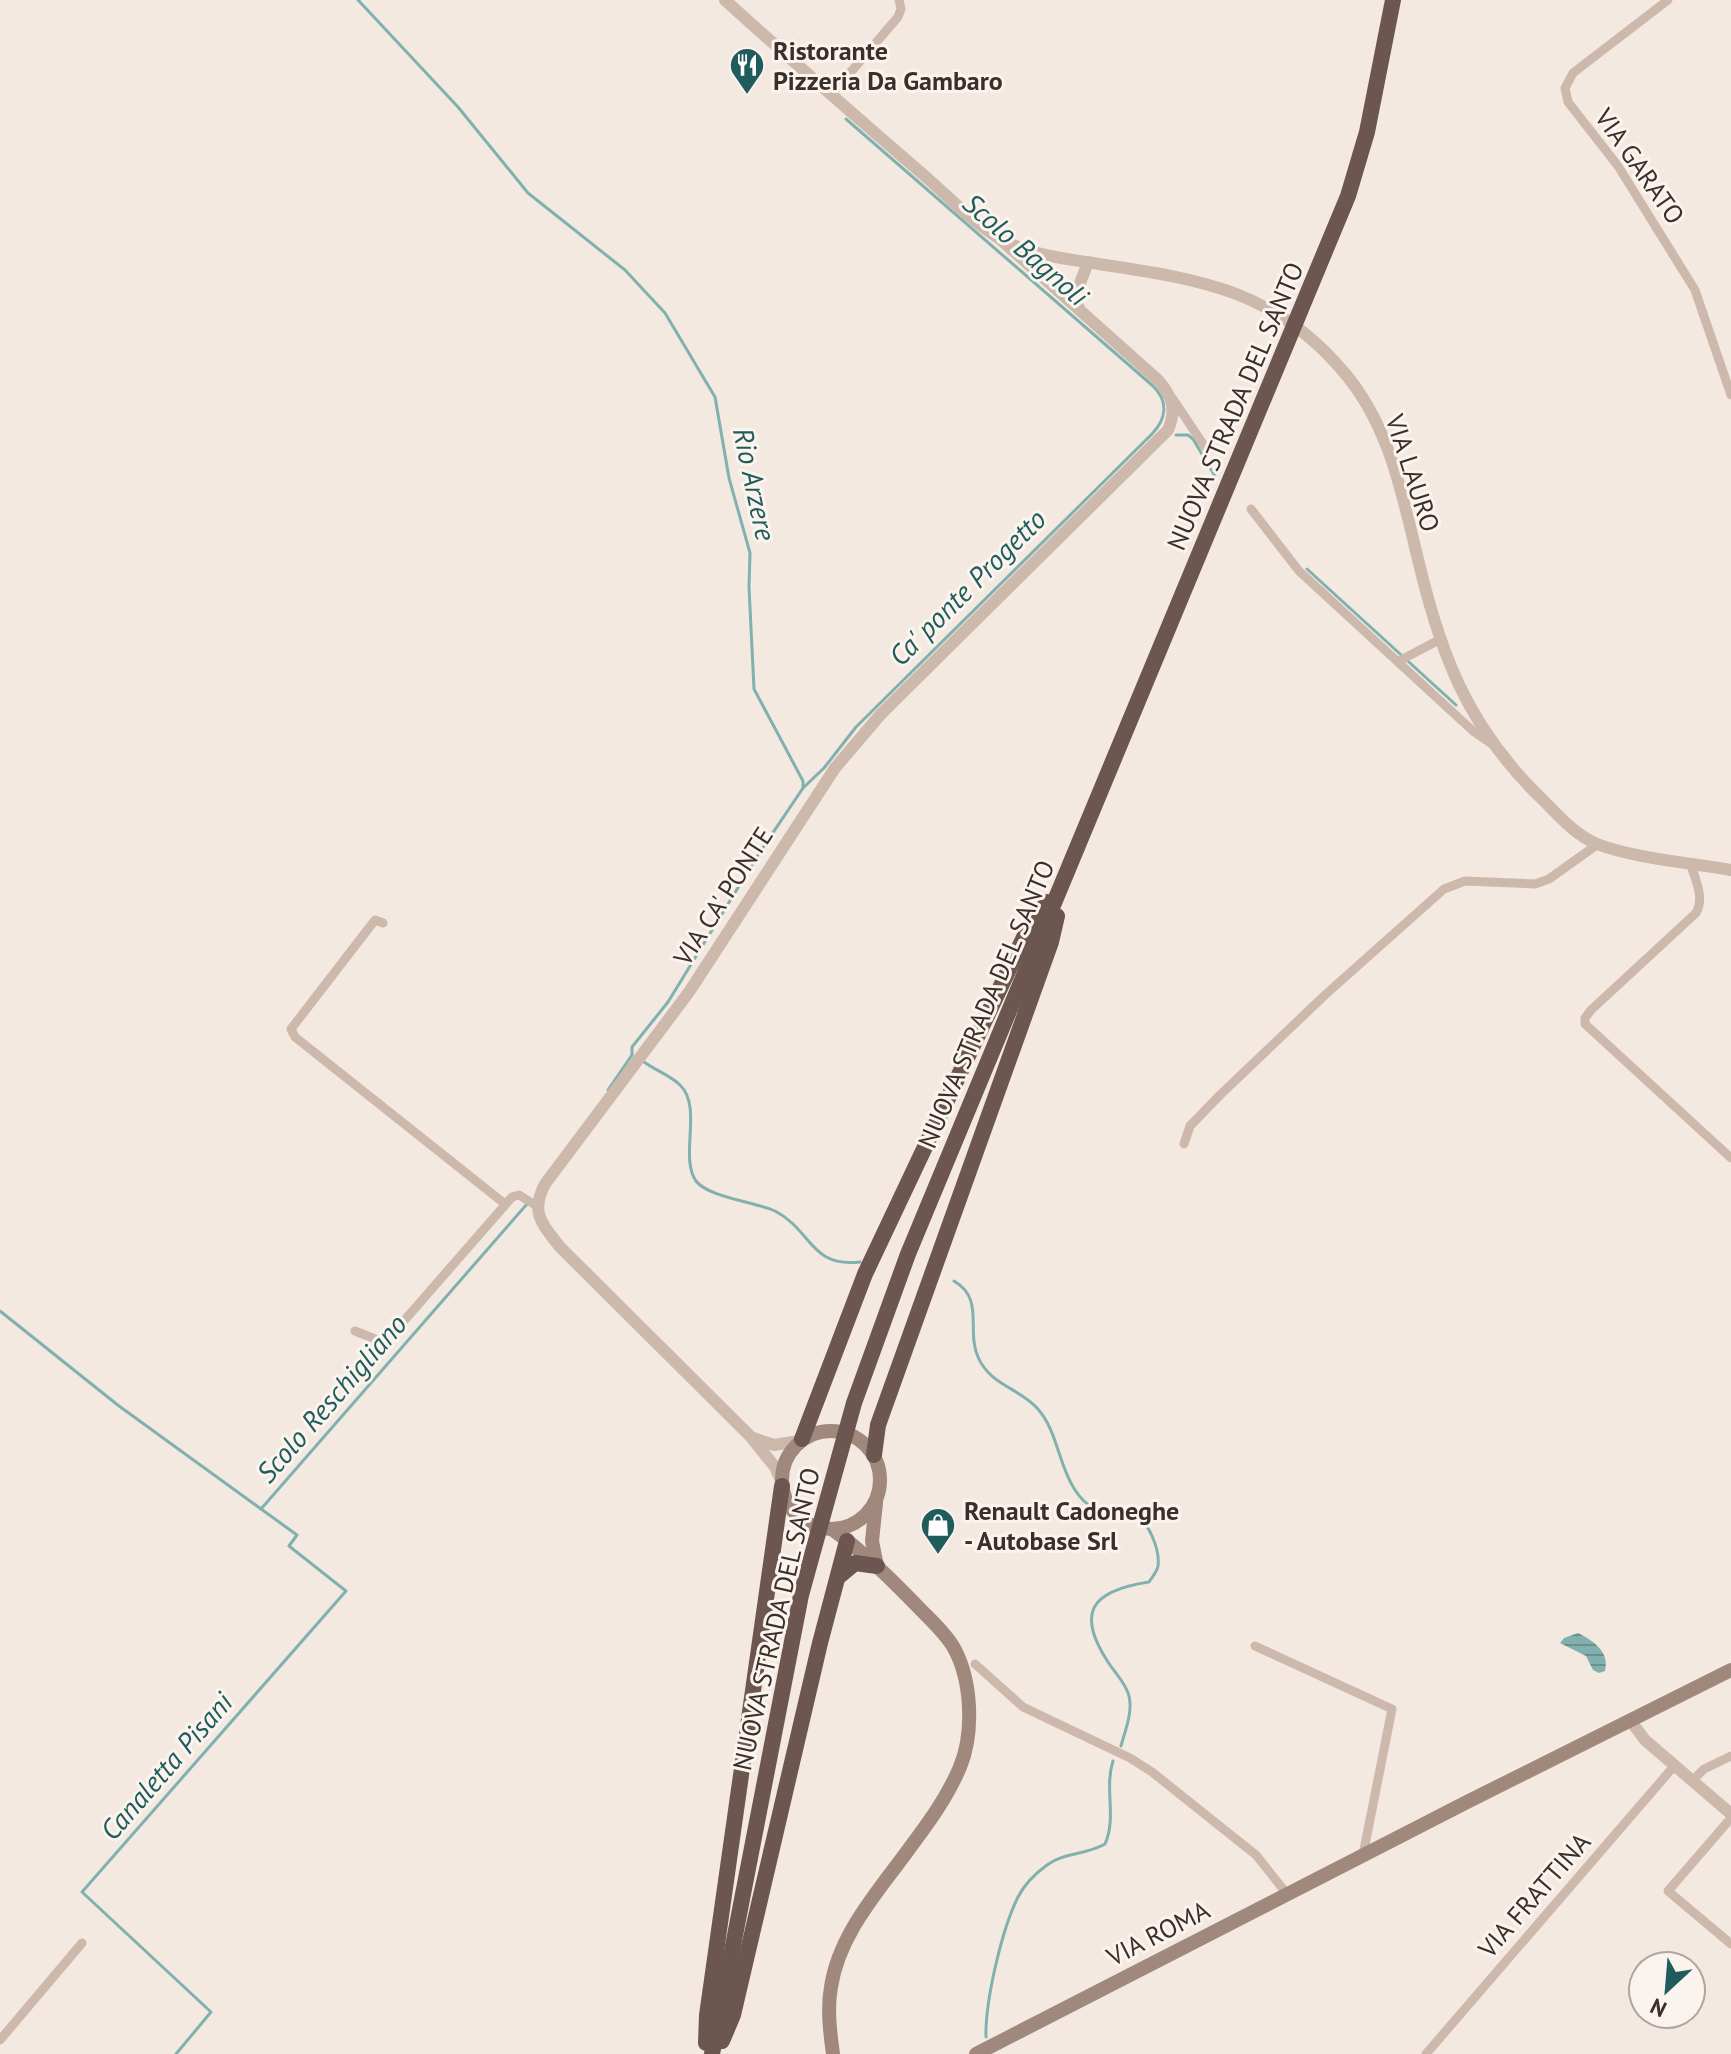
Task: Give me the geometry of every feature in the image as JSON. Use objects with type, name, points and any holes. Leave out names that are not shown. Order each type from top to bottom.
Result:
[{"type":"highway","name":"NUOVA STRADA DEL SANTO","points":[[712,2054],[801,1595],[835,1464],[877,1334],[1348,196],[1367,132],[1393,0]]},
{"type":"highway","points":[[801,1440],[865,1274],[944,1104],[1027,931],[1069,867]]},
{"type":"highway","points":[[874,1455],[878,1425],[1051,942],[1069,867]]},
{"type":"highway","points":[[712,2054],[707,2015],[781,1483]]},
{"type":"highway","points":[[712,2054],[733,2015],[847,1541]]},
{"type":"highway","points":[[837,1578],[855,1563],[877,1566]]},
{"type":"main road","points":[[856,1523],[832,1529],[820,1528],[798,1517],[790,1508],[781,1483],[786,1459],[801,1440],[813,1434],[836,1431],[858,1438],[874,1455],[880,1472],[872,1541],[877,1566]]},
{"type":"main road","points":[[847,1541],[856,1523],[877,1499]]},
{"type":"main road","points":[[832,1529],[877,1566],[942,1631],[954,1648],[967,1688],[967,1737],[961,1763],[945,1797],[858,1920],[843,1947],[831,1986],[833,2054]]},
{"type":"main road","name":"VIA ROMA","points":[[976,2054],[1731,1670]]},
{"type":"street","points":[[725,0],[1158,380],[1205,447]]},
{"type":"street","points":[[831,95],[898,17],[901,9],[899,0]]},
{"type":"street","name":"VIA GARATO","points":[[1668,0],[1573,73],[1565,88],[1568,102],[1618,166],[1695,290],[1731,395]]},
{"type":"street","name":"VIA LAURO","points":[[1000,239],[1034,252],[1199,281],[1247,298],[1299,329],[1344,372],[1380,430],[1394,466],[1439,640],[1448,664],[1492,744],[1564,821],[1598,844],[1731,870]]},
{"type":"street","points":[[1080,312],[1075,297],[1088,262]]},
{"type":"street","points":[[1168,430],[1173,414],[1171,396]]},
{"type":"street","points":[[1168,430],[1185,426],[1193,428]]},
{"type":"street","name":"VIA CA' PONTE","points":[[537,1206],[545,1184],[689,992],[844,755],[881,714],[1168,430]]},
{"type":"street","name":"VIA LAURO","points":[[1251,509],[1299,571],[1473,731],[1492,744]]},
{"type":"street","points":[[1399,661],[1439,640]]},
{"type":"street","points":[[1184,1144],[1190,1126],[1210,1105],[1325,995],[1444,889],[1465,881],[1535,884],[1560,872],[1598,844]]},
{"type":"street","points":[[1690,863],[1699,896],[1700,906],[1696,913],[1591,1010],[1585,1024],[1731,1158]]},
{"type":"street","points":[[383,923],[375,920],[360,936],[291,1029],[295,1037],[505,1204]]},
{"type":"street","points":[[355,1331],[380,1341],[389,1338],[505,1204],[519,1195],[537,1206],[543,1226],[560,1247],[750,1436],[775,1467],[781,1483]]},
{"type":"street","points":[[750,1436],[774,1445],[801,1440]]},
{"type":"street","points":[[1255,1646],[1392,1709],[1363,1855]]},
{"type":"street","points":[[975,1664],[1023,1707],[1130,1758],[1152,1772],[1256,1855],[1287,1894]]},
{"type":"street","points":[[1630,1720],[1645,1740],[1731,1816],[1668,1891],[1731,1944]]},
{"type":"street","points":[[1693,1780],[1704,1769],[1731,1756]]},
{"type":"street","name":"VIA FRATTINA","points":[[1426,2054],[1675,1765]]},
{"type":"street","points":[[0,2040],[82,1943]]},
{"type":"water","points":[[1578,1633],[1603,1653],[1605,1671],[1599,1673],[1593,1670],[1586,1656],[1560,1643],[1564,1638]]},
{"type":"waterway","name":"Rio Arzere","points":[[358,0],[458,107],[528,193],[625,270],[665,313],[715,397],[729,478],[750,553],[754,689],[803,781],[803,788],[668,1002],[632,1047],[632,1055],[608,1090]]},
{"type":"waterway","name":"Ca' ponte Progetto","points":[[803,788],[824,768],[856,727],[1152,434],[1164,410],[1162,398],[1153,386],[846,119]]},
{"type":"waterway","name":"Scolo Bagnoli","points":[[1176,435],[1188,435],[1193,439],[1215,476]]},
{"type":"waterway","name":"Scolo Bagnoli","points":[[1307,569],[1456,705]]},
{"type":"waterway","name":"Rio Arzere","points":[[644,1062],[676,1082],[687,1094],[691,1119],[691,1171],[702,1187],[775,1211],[797,1228],[821,1254],[831,1259],[860,1262]]},
{"type":"waterway","name":"Scolo Reschigliano","points":[[261,1509],[527,1204]]},
{"type":"waterway","name":"Rio Arzere","points":[[954,1281],[969,1297],[975,1347],[983,1366],[997,1380],[1030,1401],[1044,1417],[1075,1490],[1097,1509],[1125,1510],[1139,1517],[1155,1544],[1158,1566],[1149,1582],[1113,1591],[1094,1607],[1091,1618],[1099,1647],[1129,1696],[1129,1715],[1121,1746]]},
{"type":"waterway","name":"Canaletta Pisani","points":[[0,1311],[119,1406],[297,1535],[289,1546],[346,1591],[82,1892],[211,2012],[176,2054]]},
{"type":"waterway","name":"Rio Arzere","points":[[986,2037],[988,2004],[996,1966],[1018,1897],[1047,1865],[1105,1844],[1110,1824],[1113,1761]]},
{"type":"place","name":"Ristorante Pizzeria Da Gambaro","points":[[747,96]]},
{"type":"place","name":"Renault Cadoneghe - Autobase Srl","points":[[938,1556]]}]
